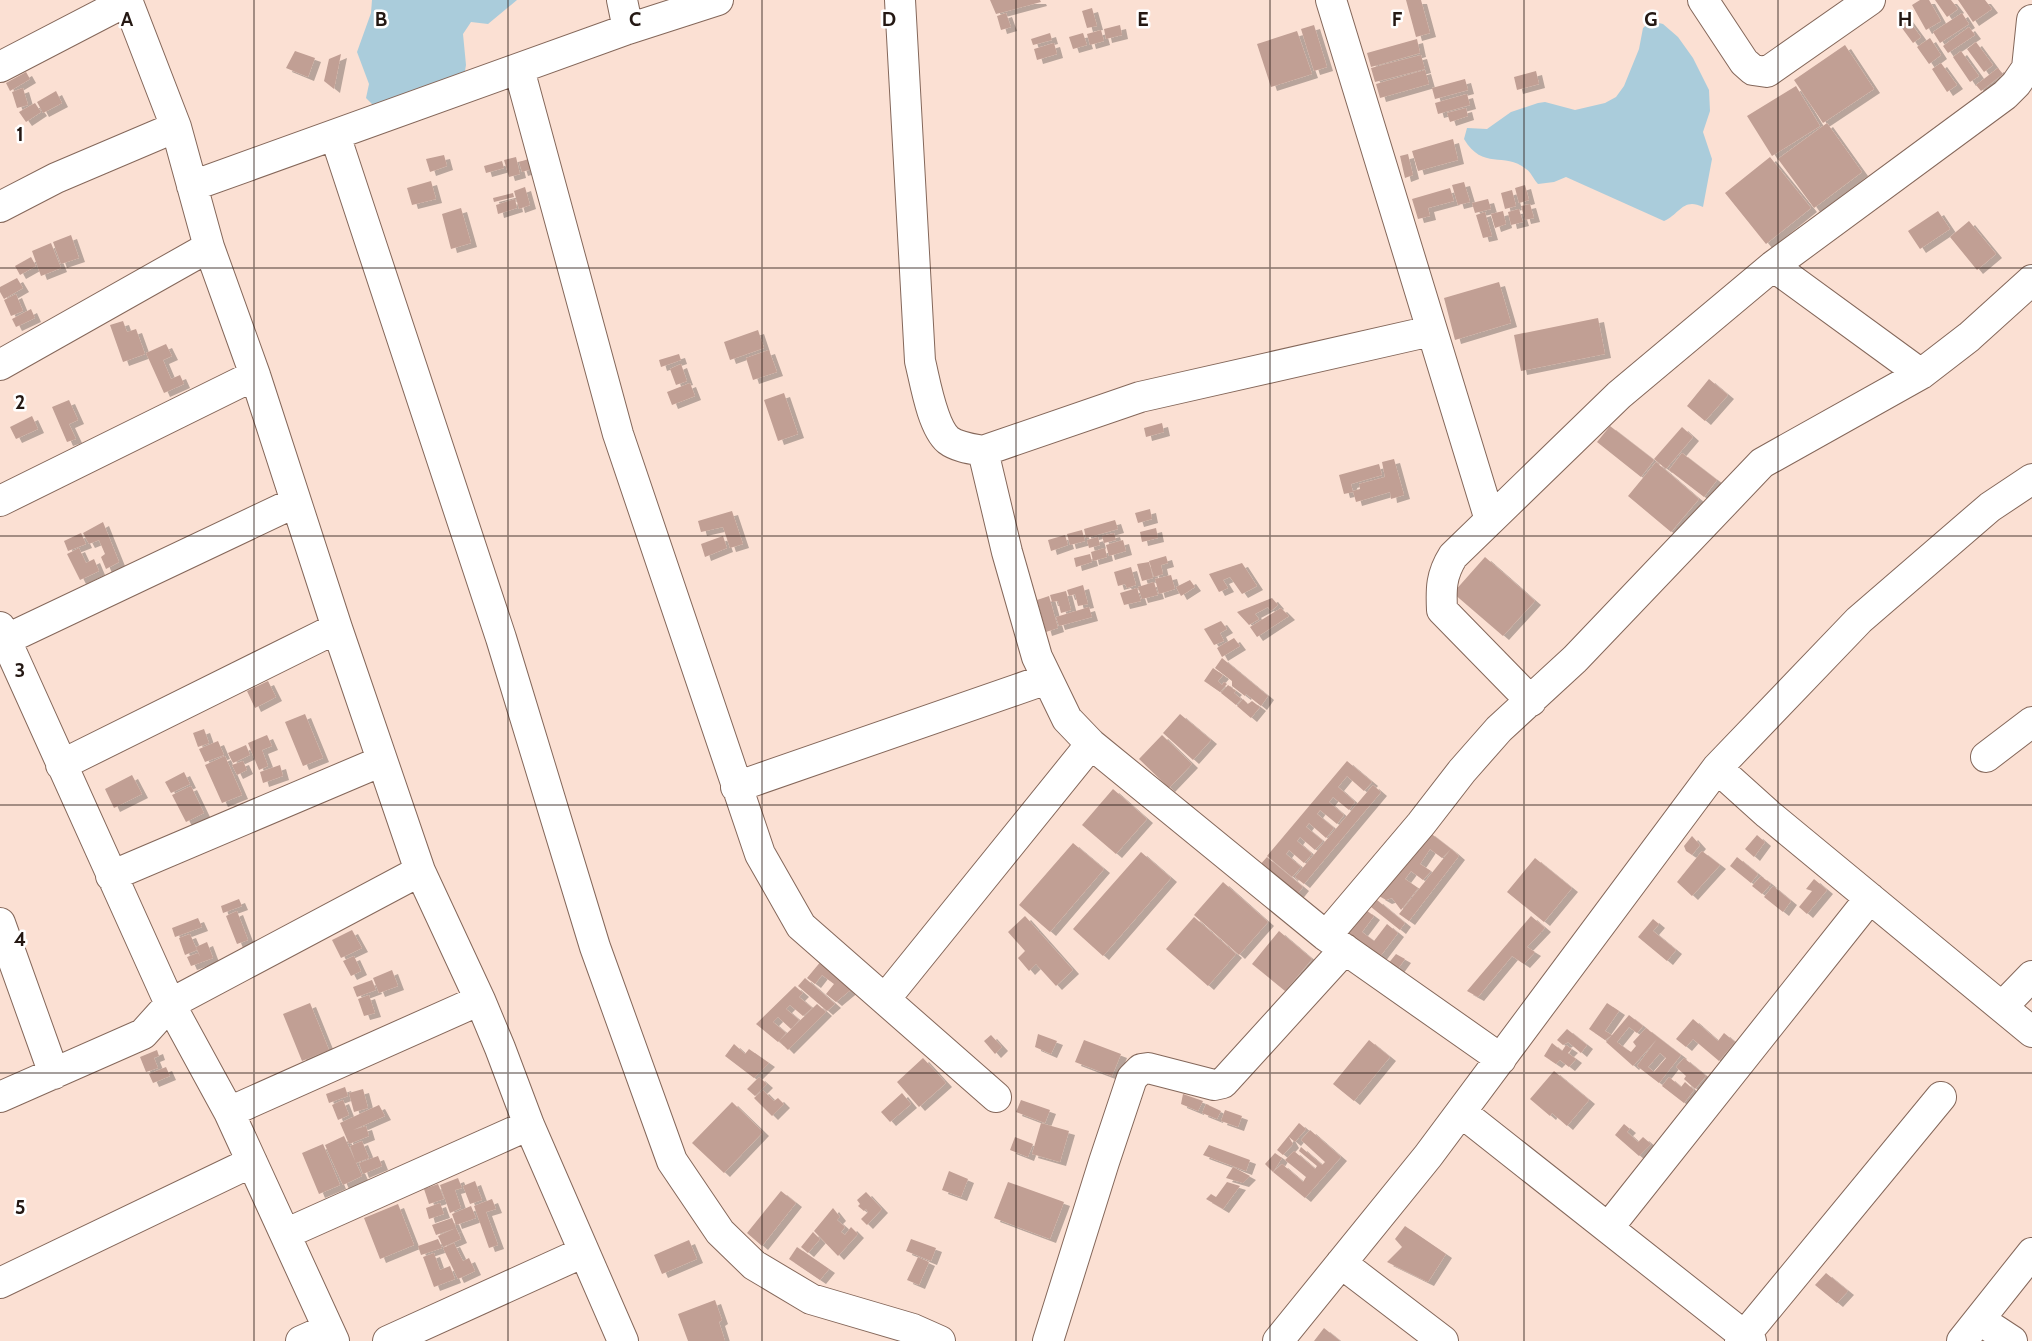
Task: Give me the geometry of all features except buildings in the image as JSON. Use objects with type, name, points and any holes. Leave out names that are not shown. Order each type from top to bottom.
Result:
[{"type":"street","points":[[0,68],[127,0],[176,127],[209,247],[255,375],[337,628],[420,872],[480,1000],[529,1125],[623,1341]]},
{"type":"street","points":[[622,0],[628,30]]},
{"type":"street","points":[[192,186],[718,0]]},
{"type":"street","points":[[900,0],[921,361],[932,412],[947,439],[967,449],[983,451],[1140,397],[1431,331]]},
{"type":"street","points":[[1331,0],[1490,520]]},
{"type":"street","points":[[1703,0],[1744,62],[1753,70],[1767,72],[1870,0]]},
{"type":"street","points":[[1531,701],[1442,610],[1444,570],[1453,556],[1619,395],[1773,266],[2005,95],[2027,68],[2032,20]]},
{"type":"street","points":[[519,69],[618,434],[760,854],[801,926],[996,1097]]},
{"type":"street","points":[[0,207],[56,178],[176,127]]},
{"type":"street","points":[[335,135],[501,638],[595,947],[672,1161],[720,1232],[754,1265],[811,1299],[913,1329],[940,1341]]},
{"type":"street","points":[[0,365],[209,247]]},
{"type":"street","points":[[1773,266],[1921,374]]},
{"type":"street","points":[[1048,1341],[1132,1078],[1141,1069],[1148,1068],[1214,1085],[1223,1083],[1335,943],[1462,771],[1499,729],[1575,659],[1762,463],[1921,374],[1969,338],[2032,280]]},
{"type":"street","points":[[0,501],[255,375]]},
{"type":"street","points":[[983,451],[1007,552],[1037,657],[1068,718],[1091,744],[1335,943],[1501,1059]]},
{"type":"street","points":[[1278,1341],[1461,1112],[1717,768],[1859,620],[1990,507],[2032,479]]},
{"type":"street","points":[[296,502],[3,633],[170,1004],[229,1112],[331,1335],[301,1341]]},
{"type":"street","points":[[61,765],[337,628]]},
{"type":"street","points":[[736,787],[1047,679]]},
{"type":"street","points":[[1986,757],[2032,722]]},
{"type":"street","points":[[885,999],[1091,744]]},
{"type":"street","points":[[111,876],[382,761]]},
{"type":"street","points":[[1717,768],[1768,814],[2032,1032]]},
{"type":"street","points":[[0,1097],[143,1034],[170,1004],[420,872]]},
{"type":"street","points":[[1608,1228],[1870,898]]},
{"type":"street","points":[[1,927],[54,1074]]},
{"type":"street","points":[[2002,1007],[2032,976]]},
{"type":"street","points":[[229,1112],[480,1000]]},
{"type":"street","points":[[1461,1112],[1745,1339],[1941,1097]]},
{"type":"street","points":[[285,1234],[529,1125]]},
{"type":"street","points":[[0,1283],[252,1162]]},
{"type":"street","points":[[388,1341],[584,1252]]},
{"type":"street","points":[[2012,1341],[1971,1330],[2032,1253]]},
{"type":"street","points":[[1341,1263],[1443,1341]]},
{"type":"water","points":[[372,0],[517,0],[488,24],[471,22],[463,34],[466,65],[462,88],[375,107],[366,98],[369,84],[357,52],[371,13]]},
{"type":"water","points":[[1651,21],[1663,24],[1678,37],[1693,58],[1709,90],[1710,111],[1703,132],[1712,159],[1703,207],[1696,204],[1686,205],[1664,221],[1566,177],[1554,182],[1538,184],[1528,170],[1510,161],[1479,155],[1464,139],[1467,128],[1487,129],[1511,112],[1538,103],[1545,102],[1575,110],[1605,103],[1616,97],[1624,86],[1639,49],[1643,28]]}]
